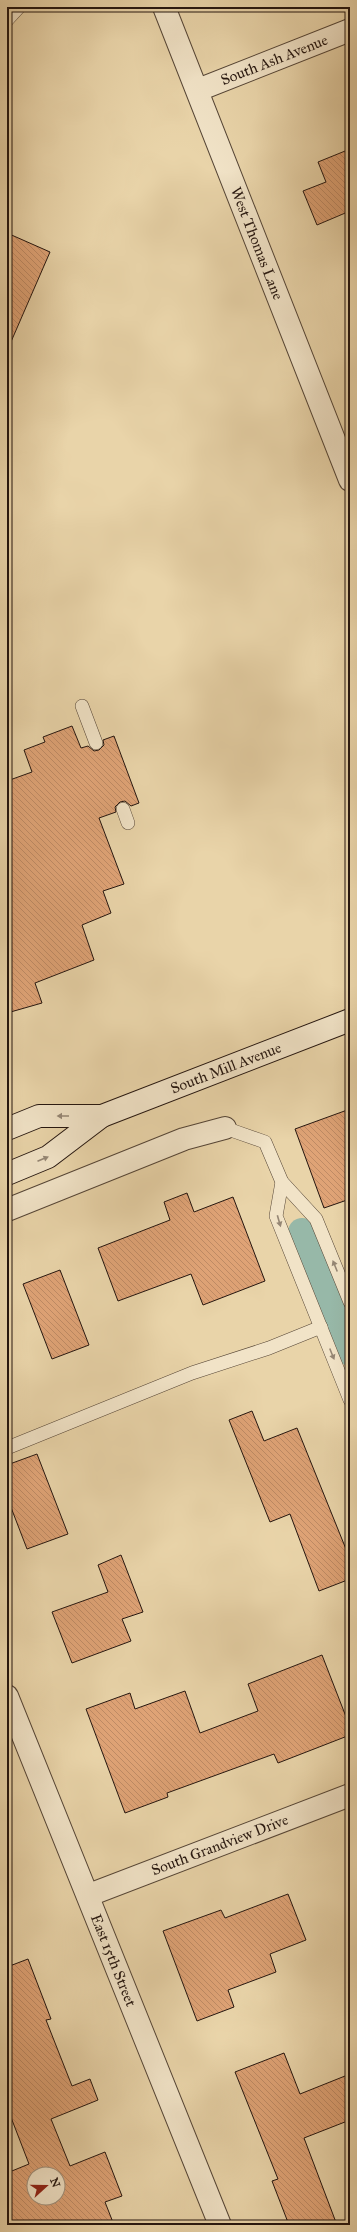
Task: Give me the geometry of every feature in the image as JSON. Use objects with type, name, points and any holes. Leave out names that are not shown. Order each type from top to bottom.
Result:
[{"type":"street","name":"West Thomas Lane","points":[[164,7],[198,90],[350,480]]},
{"type":"street","name":"South Ash Avenue","points":[[198,90],[350,30]]},
{"type":"street","name":"South Mill Avenue","points":[[7,1174],[48,1157],[102,1116],[350,1020]]},
{"type":"street","name":"South Mill Avenue","points":[[7,1129],[39,1116],[102,1116]]},
{"type":"street","points":[[7,1210],[184,1139],[225,1128]]},
{"type":"street","name":"East 15th Street","points":[[7,1696],[89,1895],[220,2225]]},
{"type":"street","name":"South Grandview Drive","points":[[89,1895],[350,1795]]},
{"type":"lane","points":[[7,20],[19,7]]},
{"type":"lane","points":[[82,706],[96,742]]},
{"type":"lane","points":[[123,809],[128,822]]},
{"type":"lane","points":[[225,1128],[265,1142],[282,1182],[316,1219],[350,1302]]},
{"type":"lane","points":[[282,1182],[276,1216],[350,1400]]},
{"type":"lane","points":[[7,1448],[192,1373],[268,1348],[321,1327]]},
{"type":"building","points":[[350,149],[350,211],[317,225],[303,191],[326,182],[318,162]]},
{"type":"building","points":[[7,233],[50,252],[7,351]]},
{"type":"building","points":[[72,726],[81,748],[88,746],[94,751],[99,750],[104,745],[103,740],[114,736],[139,803],[131,806],[125,801],[120,802],[115,807],[116,812],[99,818],[124,884],[103,891],[111,913],[82,925],[94,960],[35,983],[42,1003],[7,1013],[7,781],[32,772],[24,750],[45,742],[43,737]]},
{"type":"building","points":[[350,1109],[350,1199],[324,1208],[295,1129]]},
{"type":"building","points":[[187,1193],[194,1212],[233,1197],[265,1281],[203,1305],[191,1274],[118,1301],[98,1248],[170,1220],[164,1202]]},
{"type":"building","points":[[60,1270],[89,1345],[52,1359],[23,1284]]},
{"type":"building","points":[[252,1411],[264,1441],[297,1428],[350,1559],[350,1579],[319,1591],[290,1514],[270,1522],[229,1420]]},
{"type":"building","points":[[37,1454],[68,1534],[27,1549],[7,1497],[7,1465]]},
{"type":"building","points":[[121,1555],[143,1612],[122,1619],[131,1641],[72,1663],[52,1612],[108,1592],[98,1565]]},
{"type":"building","points":[[322,1655],[350,1727],[350,1735],[278,1763],[274,1754],[167,1793],[168,1797],[125,1813],[86,1709],[130,1693],[135,1709],[185,1691],[200,1733],[258,1711],[248,1684]]},
{"type":"building","points":[[288,1894],[306,1940],[270,1954],[276,1972],[228,1990],[234,2007],[197,2021],[163,1931],[221,1910],[225,1918]]},
{"type":"building","points":[[28,1959],[51,2019],[46,2020],[72,2086],[90,2079],[98,2100],[51,2119],[70,2166],[105,2152],[122,2196],[105,2202],[114,2225],[7,2225],[7,2173],[29,2164],[7,2107],[7,1967]]},
{"type":"building","points":[[284,2053],[300,2094],[350,2074],[350,2120],[304,2138],[337,2225],[289,2225],[272,2181],[278,2179],[235,2072]]},
{"type":"waterway","points":[[302,1232],[350,1352]]}]
